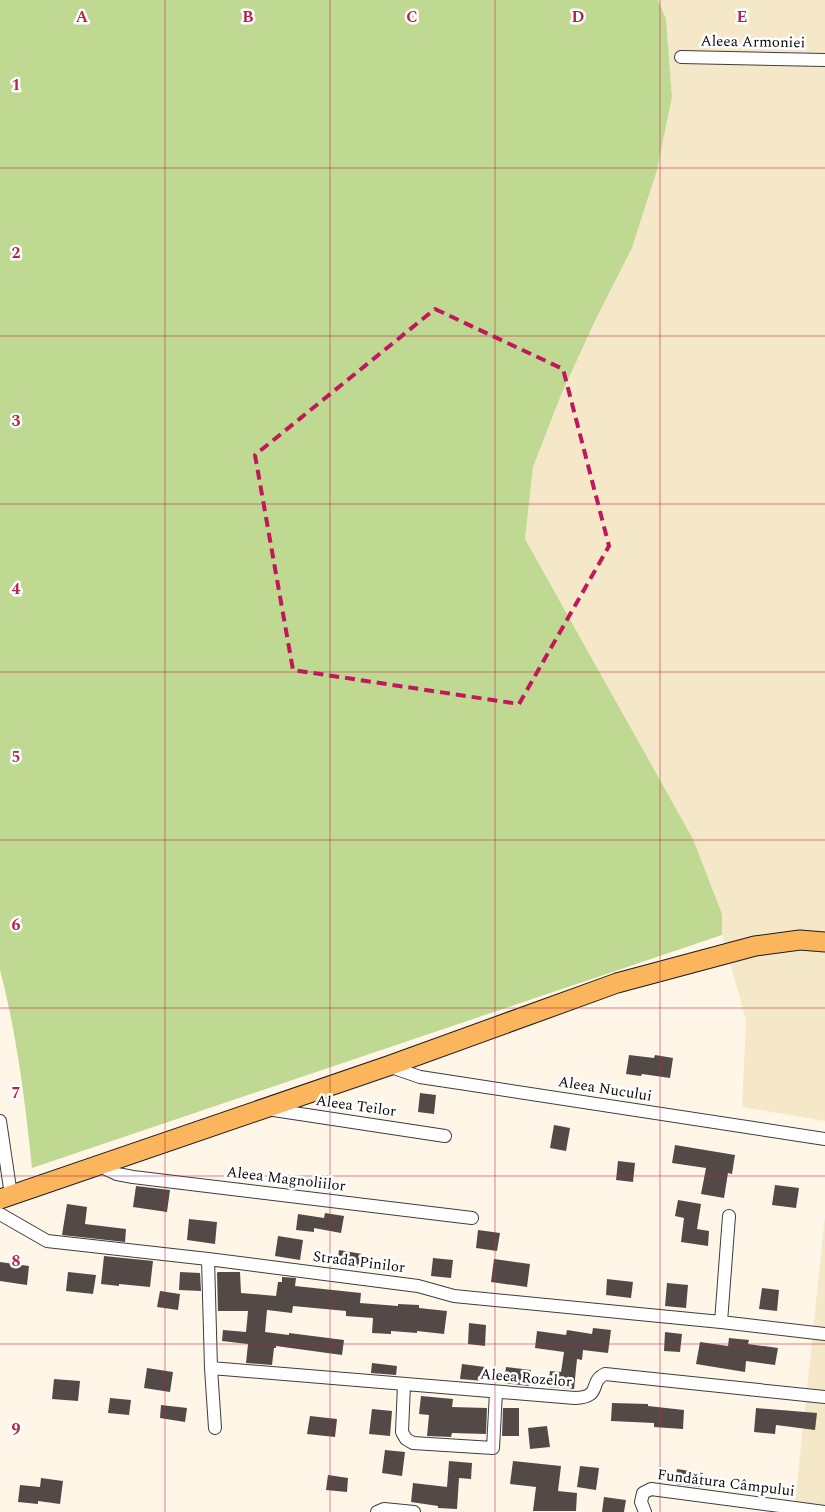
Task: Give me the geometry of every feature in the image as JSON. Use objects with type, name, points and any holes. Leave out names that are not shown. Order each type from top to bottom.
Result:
[{"type":"main road","points":[[6,1197],[388,1066],[617,983],[754,946],[800,940],[825,942]]},
{"type":"street","name":"Aleea Armoniei","points":[[681,57],[825,60]]},
{"type":"street","name":"Aleea Nucului","points":[[388,1066],[420,1077],[822,1139]]},
{"type":"street","name":"Aleea Teilor","points":[[262,1109],[445,1136]]},
{"type":"street","points":[[0,1121],[6,1197]]},
{"type":"street","name":"Aleea Magnoliilor","points":[[97,1165],[117,1174],[133,1177],[472,1218]]},
{"type":"street","name":"Strada Pinilor","points":[[0,1214],[47,1241],[208,1259],[418,1286],[454,1296],[825,1334]]},
{"type":"street","points":[[721,1322],[730,1216]]},
{"type":"street","points":[[208,1259],[211,1368],[215,1428]]},
{"type":"street","name":"Aleea Rozelor","points":[[211,1368],[587,1398],[594,1390],[600,1376],[605,1374],[825,1397]]},
{"type":"street","points":[[404,1384],[402,1432],[406,1439],[412,1442],[493,1448],[496,1392]]},
{"type":"street","name":"Fundătura Câmpului","points":[[645,1512],[642,1502],[643,1493],[651,1489],[825,1512]]},
{"type":"street","points":[[378,1512],[384,1509],[414,1512]]},
{"type":"highlighted area","points":[[435,309],[563,369],[609,546],[519,704],[293,670],[255,455]]},
{"type":"shaded area","points":[[658,0],[825,0],[825,1121],[742,1107],[746,1020],[722,935],[722,914],[693,839],[525,539],[533,467],[561,395],[595,321],[632,248],[657,170],[672,97],[666,19]]},
{"type":"shaded area","points":[[825,1216],[825,1512],[794,1512]]},
{"type":"green space","points":[[0,0],[658,0],[666,19],[672,97],[657,170],[632,248],[595,321],[561,395],[533,467],[525,539],[693,839],[722,914],[722,935],[32,1168],[20,1068],[0,970]]},
{"type":"building","points":[[629,1055],[654,1058],[655,1055],[673,1058],[670,1078],[626,1074]]},
{"type":"building","points":[[420,1093],[436,1095],[434,1114],[418,1112]]},
{"type":"building","points":[[554,1125],[570,1128],[566,1151],[550,1148]]},
{"type":"building","points":[[675,1145],[735,1155],[732,1174],[728,1173],[724,1198],[701,1194],[706,1168],[672,1163]]},
{"type":"building","points":[[618,1161],[635,1163],[633,1182],[616,1180]]},
{"type":"building","points":[[775,1185],[799,1188],[796,1208],[772,1205]]},
{"type":"building","points":[[136,1186],[170,1190],[167,1212],[133,1207]]},
{"type":"building","points":[[678,1200],[701,1204],[697,1229],[709,1231],[708,1246],[681,1242],[684,1218],[675,1216]]},
{"type":"building","points":[[67,1204],[87,1207],[85,1224],[126,1229],[125,1242],[62,1235]]},
{"type":"building","points":[[325,1213],[344,1216],[341,1233],[314,1228],[314,1232],[296,1230],[298,1214],[324,1218]]},
{"type":"building","points":[[189,1219],[217,1222],[215,1244],[187,1240]]},
{"type":"building","points":[[478,1230],[500,1233],[497,1251],[476,1248]]},
{"type":"building","points":[[278,1236],[303,1240],[300,1260],[275,1256]]},
{"type":"building","points":[[339,1250],[362,1254],[360,1268],[337,1265]]},
{"type":"building","points":[[104,1256],[153,1261],[150,1287],[101,1284]]},
{"type":"building","points":[[433,1258],[453,1260],[451,1278],[431,1276]]},
{"type":"building","points":[[494,1259],[530,1264],[527,1287],[491,1282]]},
{"type":"building","points":[[0,1262],[29,1266],[27,1285],[0,1281]]},
{"type":"building","points":[[68,1272],[96,1275],[93,1294],[66,1291]]},
{"type":"building","points":[[180,1272],[200,1273],[201,1291],[179,1290]]},
{"type":"building","points":[[218,1272],[240,1272],[241,1293],[276,1296],[278,1282],[282,1282],[282,1277],[296,1278],[295,1286],[361,1293],[360,1303],[398,1306],[398,1304],[419,1305],[419,1308],[447,1311],[444,1334],[417,1331],[417,1333],[391,1331],[391,1334],[372,1333],[373,1318],[346,1316],[346,1311],[293,1306],[292,1313],[267,1310],[265,1332],[344,1340],[342,1355],[276,1346],[274,1348],[272,1365],[246,1363],[248,1344],[222,1341],[223,1330],[246,1332],[248,1311],[218,1311]]},
{"type":"building","points":[[607,1279],[633,1282],[631,1298],[606,1295]]},
{"type":"building","points":[[667,1283],[688,1285],[686,1308],[665,1306]]},
{"type":"building","points":[[762,1288],[779,1290],[777,1311],[759,1309]]},
{"type":"building","points":[[160,1291],[180,1294],[178,1310],[157,1307]]},
{"type":"building","points":[[469,1323],[486,1325],[485,1346],[468,1344]]},
{"type":"building","points":[[593,1328],[611,1330],[608,1353],[583,1350],[582,1360],[577,1359],[574,1389],[548,1387],[550,1371],[561,1372],[564,1352],[535,1348],[537,1331],[566,1335],[567,1330],[592,1334]]},
{"type":"building","points":[[665,1332],[682,1334],[680,1352],[664,1351]]},
{"type":"building","points":[[729,1338],[749,1340],[748,1344],[778,1348],[775,1365],[746,1361],[745,1372],[696,1364],[700,1342],[728,1346]]},
{"type":"building","points":[[372,1363],[397,1366],[396,1375],[371,1373]]},
{"type":"building","points":[[462,1364],[485,1367],[484,1381],[460,1379]]},
{"type":"building","points":[[506,1367],[531,1370],[529,1386],[504,1383]]},
{"type":"building","points":[[147,1368],[173,1372],[170,1392],[144,1388]]},
{"type":"building","points":[[54,1379],[80,1381],[78,1401],[52,1399]]},
{"type":"building","points":[[421,1396],[453,1399],[452,1407],[487,1408],[486,1434],[452,1433],[451,1437],[427,1436],[429,1415],[419,1414]]},
{"type":"building","points":[[110,1398],[131,1400],[129,1415],[108,1413]]},
{"type":"building","points":[[612,1403],[648,1404],[648,1406],[684,1410],[683,1429],[654,1427],[654,1423],[611,1421]]},
{"type":"building","points":[[161,1405],[187,1408],[185,1422],[160,1418]]},
{"type":"building","points":[[503,1408],[519,1408],[519,1436],[502,1436]]},
{"type":"building","points":[[756,1408],[817,1413],[815,1430],[776,1425],[775,1434],[754,1432]]},
{"type":"building","points":[[372,1409],[392,1411],[390,1436],[369,1434]]},
{"type":"building","points":[[310,1416],[337,1419],[335,1437],[307,1434]]},
{"type":"building","points":[[547,1426],[550,1447],[530,1449],[528,1428]]},
{"type":"building","points":[[385,1450],[405,1452],[402,1476],[382,1473]]},
{"type":"building","points":[[449,1461],[472,1463],[471,1479],[459,1478],[457,1509],[438,1508],[438,1506],[411,1502],[413,1483],[447,1487]]},
{"type":"building","points":[[513,1461],[561,1466],[558,1491],[577,1493],[576,1511],[533,1511],[536,1487],[510,1484]]},
{"type":"building","points":[[580,1466],[599,1468],[596,1490],[577,1487]]},
{"type":"building","points":[[677,1469],[703,1473],[701,1487],[675,1484]]},
{"type":"building","points":[[328,1475],[348,1478],[347,1492],[326,1490]]},
{"type":"building","points":[[41,1478],[63,1481],[60,1504],[38,1501],[38,1504],[18,1502],[20,1485],[40,1487]]},
{"type":"building","points":[[604,1497],[626,1500],[624,1512],[602,1512]]}]
